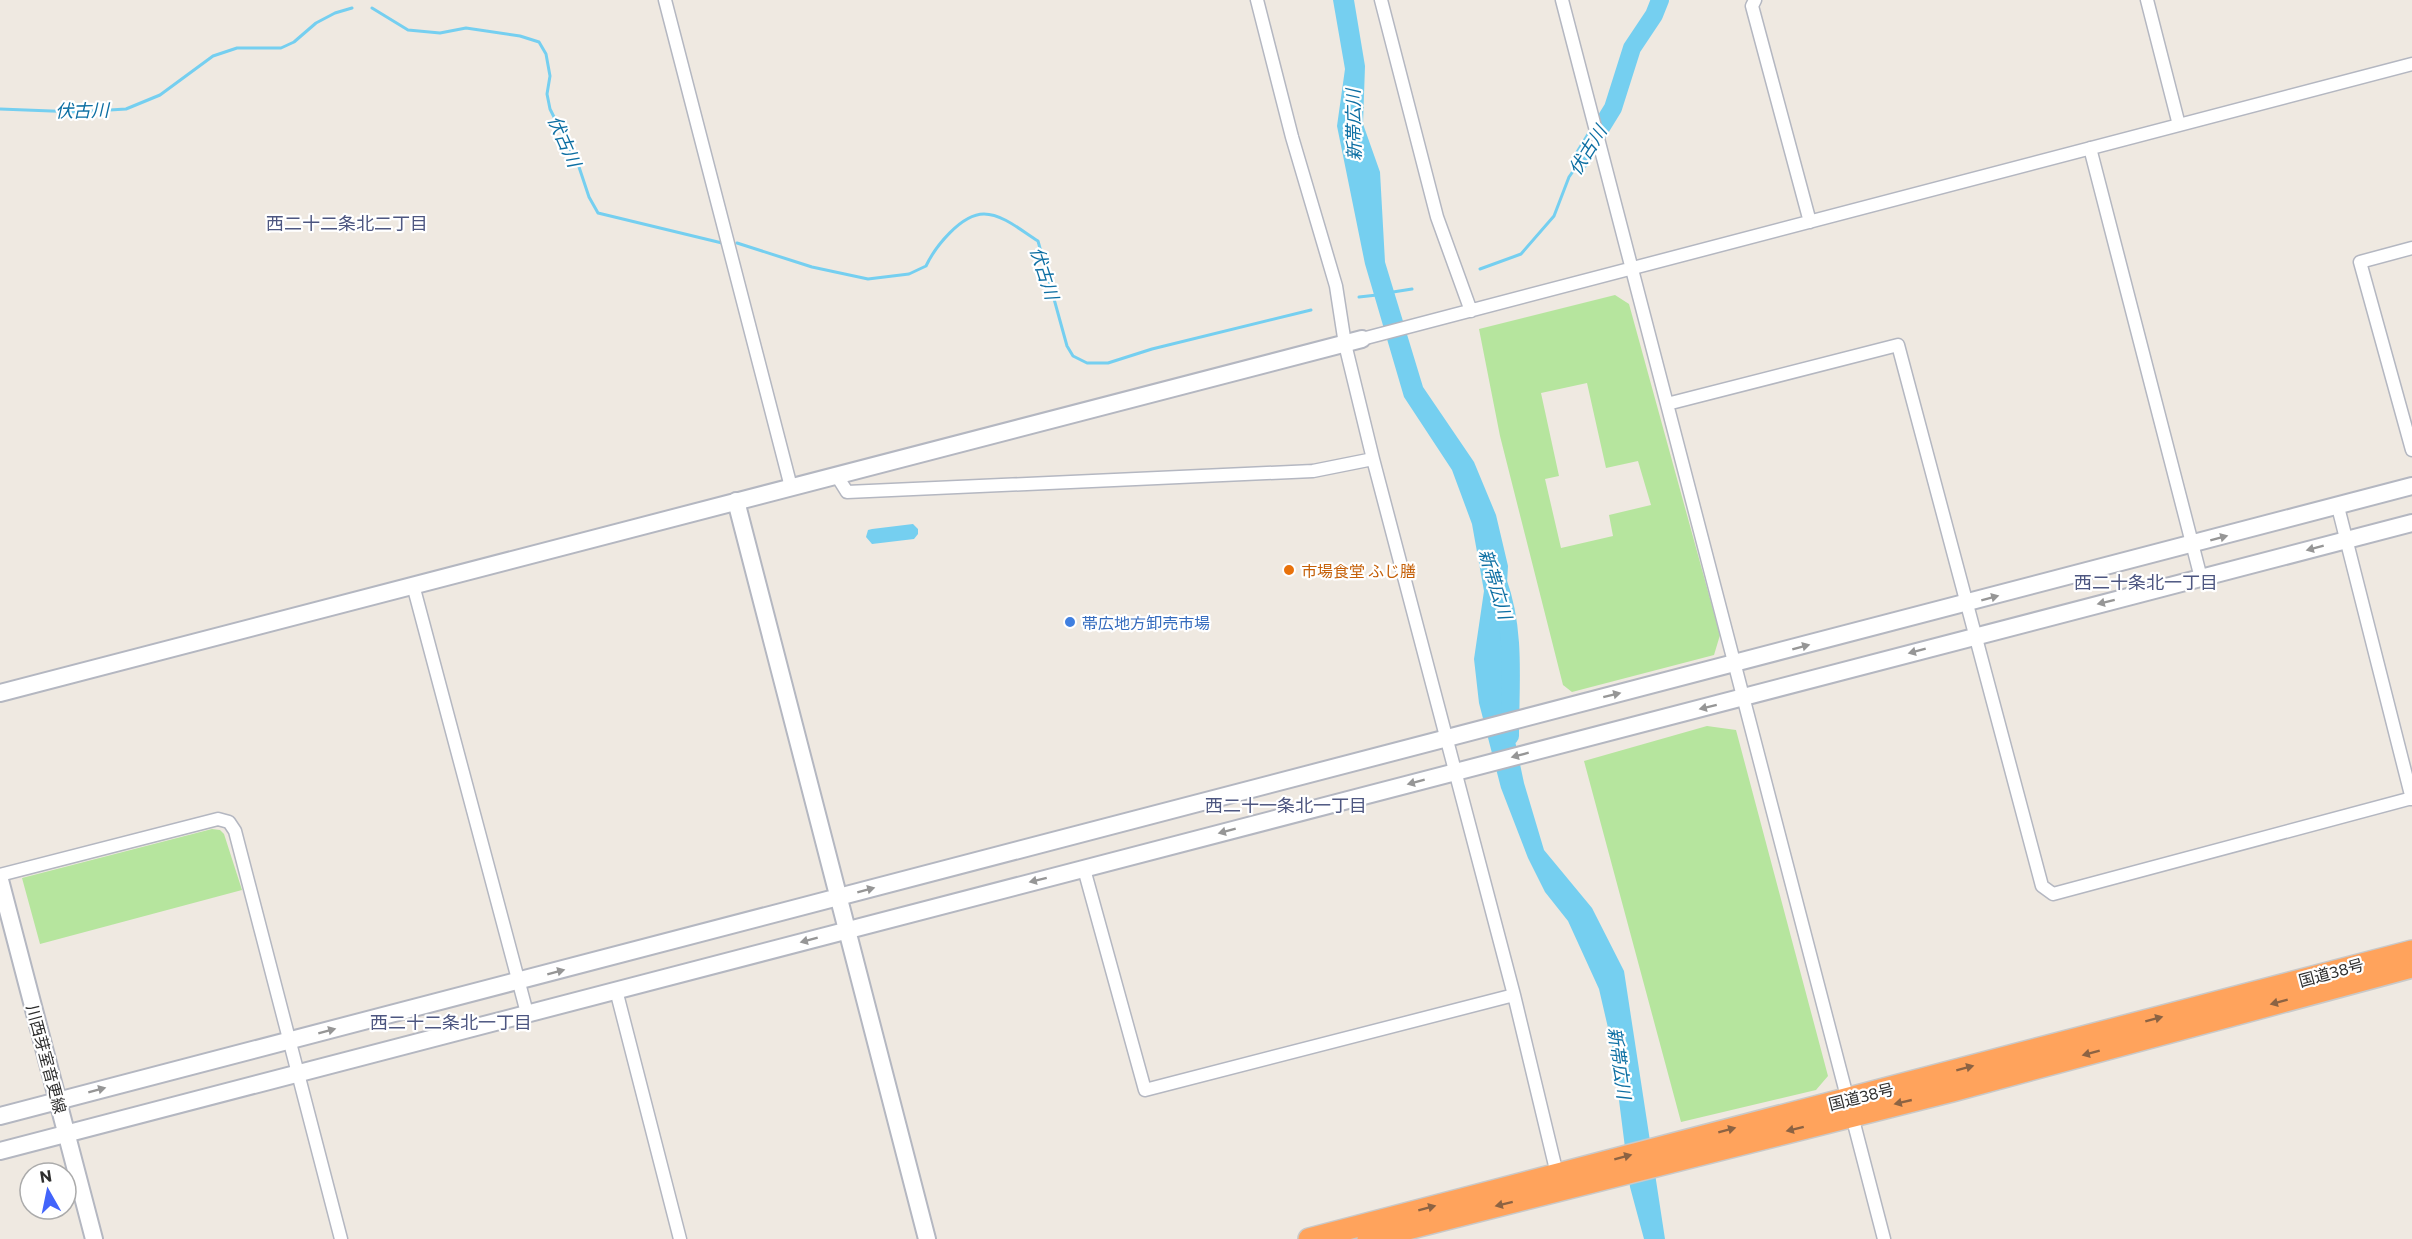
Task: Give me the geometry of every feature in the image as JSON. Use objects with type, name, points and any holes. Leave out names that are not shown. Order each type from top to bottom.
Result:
[{"type":"highway","name":"国道38号","points":[[1368,1239],[1569,1180],[1850,1107],[2412,951]]},
{"type":"highway","name":"国道38号","points":[[1850,1107],[1952,1091],[2412,967]]},
{"type":"highway","name":"国道38号","points":[[1309,1239],[1569,1180]]},
{"type":"street","points":[[665,0],[791,487]]},
{"type":"street","points":[[1257,0],[1292,137],[1336,286],[1345,344],[1446,739],[1514,995],[1569,1180]]},
{"type":"street","points":[[1381,0],[1437,218],[1471,311]]},
{"type":"street","points":[[1562,0],[1884,1239]]},
{"type":"street","points":[[1755,0],[1752,6],[1810,222]]},
{"type":"street","points":[[2147,0],[2179,125]]},
{"type":"street","points":[[0,693],[2412,64]]},
{"type":"street","points":[[2090,148],[2201,578]]},
{"type":"street","points":[[2412,248],[2360,262],[2412,450]]},
{"type":"street","points":[[1667,404],[1898,345],[2042,886],[2053,894],[2412,798],[2338,507]]},
{"type":"street","points":[[837,476],[847,492],[1314,471],[1373,459]]},
{"type":"street","points":[[0,1116],[2412,486]]},
{"type":"street","points":[[736,501],[927,1239]]},
{"type":"street","points":[[0,1151],[2412,523]]},
{"type":"street","points":[[413,585],[527,1013]]},
{"type":"street","points":[[0,878],[218,819],[229,822],[235,831],[341,1239]]},
{"type":"street","points":[[1084,869],[1145,1090],[1514,995]]},
{"type":"street","name":"川西芽室音更線","points":[[0,878],[94,1239]]},
{"type":"street","points":[[616,990],[680,1239]]},
{"type":"green space","points":[[1615,295],[1629,304],[1720,635],[1714,655],[1572,692],[1563,685],[1500,436],[1479,329]],"holes":[[[1587,383],[1606,468],[1638,461],[1651,505],[1609,515],[1613,536],[1561,548],[1545,479],[1559,476],[1541,393]]]},
{"type":"green space","points":[[1707,726],[1736,730],[1828,1076],[1816,1090],[1681,1122],[1584,761]]},
{"type":"green space","points":[[212,829],[220,830],[224,834],[242,890],[40,944],[22,878]]},
{"type":"water","points":[[1333,0],[1354,0],[1365,66],[1363,124],[1380,172],[1385,262],[1423,387],[1474,462],[1496,515],[1508,566],[1503,651],[1504,689],[1524,783],[1544,850],[1592,908],[1624,971],[1665,1239],[1644,1239],[1630,1187],[1612,1045],[1599,989],[1568,921],[1545,892],[1528,858],[1501,788],[1479,703],[1474,659],[1484,591],[1472,524],[1452,470],[1404,397],[1365,264],[1337,126],[1345,69]]},
{"type":"water","points":[[913,524],[918,529],[918,534],[914,539],[872,544],[866,537],[868,530]]},
{"type":"waterway","name":"伏古川","points":[[1581,160],[1613,108],[1632,48],[1654,15],[1660,0]]},
{"type":"waterway","name":"伏古川","points":[[0,109],[77,112],[126,109],[160,95],[213,56],[237,48],[281,48],[294,42],[316,23],[335,13],[352,8]]},
{"type":"waterway","name":"伏古川","points":[[372,8],[408,30],[440,33],[466,28],[520,36],[539,42],[546,54],[550,76],[547,94],[550,109],[579,167],[589,197],[598,213],[722,243]]},
{"type":"waterway","name":"伏古川","points":[[1480,269],[1521,254],[1554,216],[1569,177],[1581,160]]},
{"type":"waterway","name":"伏古川","points":[[737,243],[812,267],[868,279],[909,274],[926,266],[942,241],[966,219],[984,214],[998,217],[1038,241],[1067,346],[1073,356],[1087,363],[1108,363],[1152,349],[1311,310]]},
{"type":"waterway","name":"伏古川","points":[[1393,292],[1412,289]]},
{"type":"waterway","name":"伏古川","points":[[1359,297],[1377,295]]},
{"type":"waterway","name":"新帯広川","points":[[1498,582],[1504,601],[1510,639],[1510,736]]},
{"type":"place","name":"市場食堂 ふじ膳","points":[[1289,570]]},
{"type":"place","name":"帯広地方卸売市場","points":[[1070,622]]},
{"type":"district","name":"西二十二条北二丁目","points":[[347,223]]},
{"type":"district","name":"西二十条北一丁目","points":[[2146,582]]},
{"type":"district","name":"西二十一条北一丁目","points":[[1286,805]]},
{"type":"district","name":"西二十二条北一丁目","points":[[451,1022]]}]
